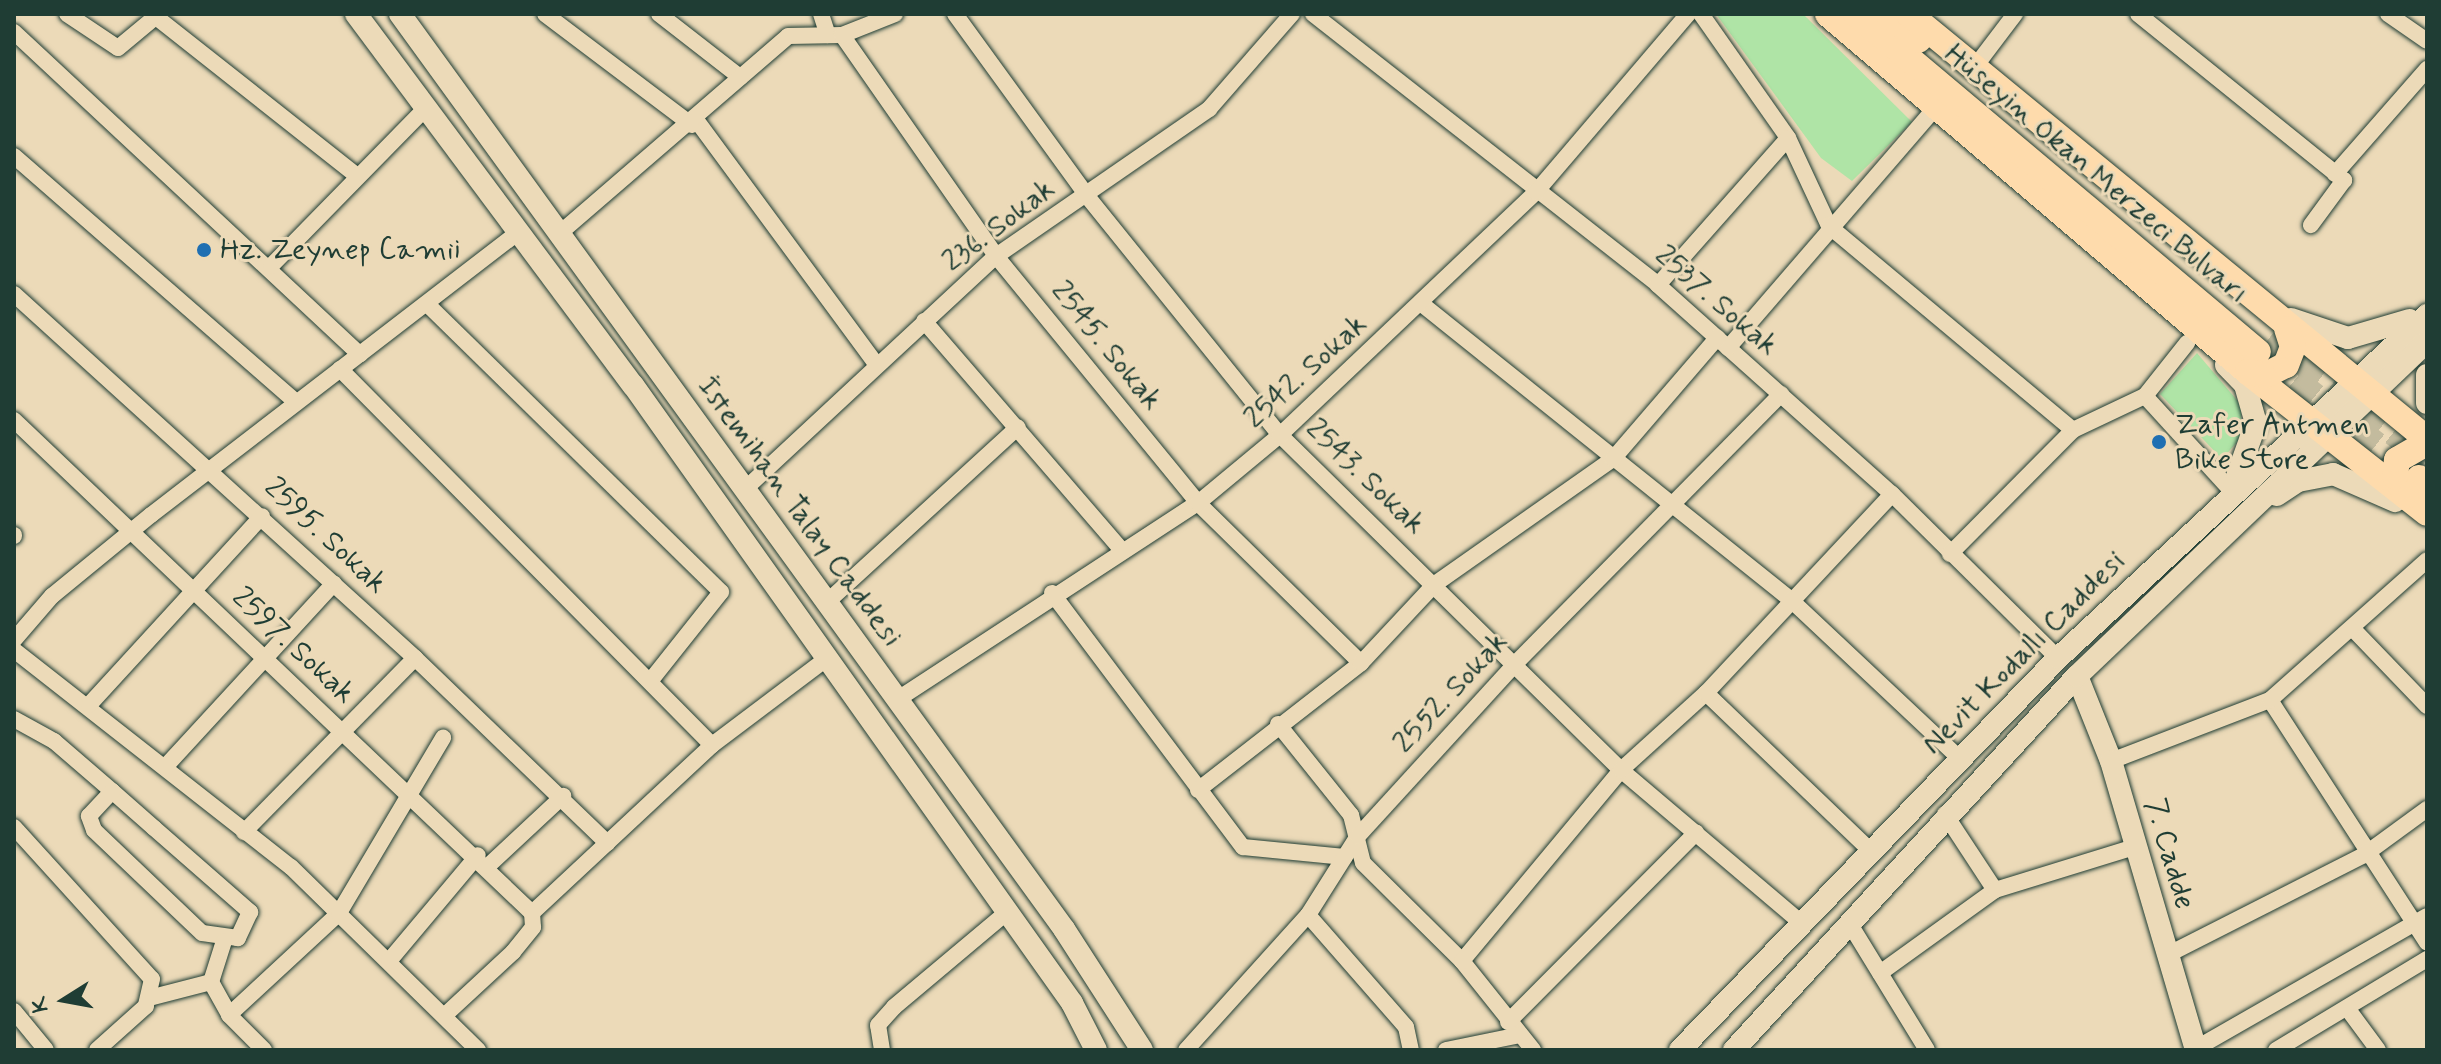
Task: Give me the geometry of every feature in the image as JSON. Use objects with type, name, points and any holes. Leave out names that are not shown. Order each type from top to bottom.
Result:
[{"type":"main road","points":[[1828,14],[1937,106],[2188,332],[2266,347],[2361,388],[2427,441],[2397,460],[2395,476],[2417,486]]},
{"type":"main road","name":"Hüseyin Okan Merzeci Bulvarı","points":[[1856,14],[2266,347]]},
{"type":"main road","name":"Hüseyin Okan Merzeci Bulvarı","points":[[1888,14],[2266,347]]},
{"type":"main road","points":[[1909,14],[2242,293],[2266,347],[2319,426],[2417,486],[2427,516]]},
{"type":"street","points":[[67,14],[118,48],[157,16],[357,176]]},
{"type":"street","name":"İstemihan Talay Caddesi","points":[[356,14],[826,659],[1072,1003],[1096,1050]]},
{"type":"street","name":"İstemihan Talay Caddesi","points":[[400,14],[898,699],[1142,1050]]},
{"type":"street","points":[[545,14],[694,123],[877,365]]},
{"type":"street","points":[[659,14],[740,77]]},
{"type":"street","name":"2545. Sokak","points":[[821,14],[996,256],[1198,503],[1361,663]]},
{"type":"street","points":[[560,233],[694,123],[740,77],[788,36],[835,35],[895,14]]},
{"type":"street","name":"2543. Sokak","points":[[955,14],[1087,196],[1280,435],[1621,770],[1800,922]]},
{"type":"street","name":"236. Sokak","points":[[744,490],[996,256],[1209,109],[1292,14]]},
{"type":"street","name":"2537. Sokak","points":[[1313,14],[1658,285],[1892,494],[2058,658]]},
{"type":"street","name":"2542. Sokak","points":[[898,699],[1052,593],[1198,503],[1280,435],[1423,305],[1536,192],[1688,14]]},
{"type":"street","points":[[1701,14],[1788,138],[1829,226],[2073,430]]},
{"type":"street","points":[[1974,68],[2015,14]]},
{"type":"street","points":[[2138,14],[2340,177]]},
{"type":"street","points":[[2388,14],[2427,41]]},
{"type":"street","points":[[14,32],[271,266],[360,355]]},
{"type":"street","points":[[2311,225],[2340,177],[2427,69]]},
{"type":"street","points":[[1198,790],[1278,724],[1361,663],[1435,584],[1613,459],[1937,106]]},
{"type":"street","points":[[271,266],[425,109]]},
{"type":"street","points":[[1658,285],[1788,138]]},
{"type":"street","points":[[14,156],[296,402]]},
{"type":"street","points":[[14,640],[52,596],[131,531],[296,402],[428,305],[517,233]]},
{"type":"street","points":[[2242,293],[2307,328],[2348,338],[2390,330],[2427,312]]},
{"type":"street","name":"2595. Sokak","points":[[14,294],[262,516],[563,796],[607,843]]},
{"type":"street","points":[[428,305],[721,592],[651,680]]},
{"type":"street","points":[[1423,305],[1792,601],[1959,758]]},
{"type":"street","name":"Nevit Kodallı Caddesi","points":[[1680,1050],[1800,922],[2058,658],[2197,524],[2319,426],[2361,388],[2427,312]]},
{"type":"street","points":[[924,321],[1121,549]]},
{"type":"street","points":[[1950,554],[2073,430],[2145,396],[2188,332],[2245,385],[2254,410],[2253,445],[2228,487],[2197,524]]},
{"type":"street","name":"Nevit Kodallı Caddesi","points":[[2361,388],[2427,342]]},
{"type":"street","points":[[340,369],[712,745]]},
{"type":"street","points":[[2427,375],[2427,403]]},
{"type":"street","name":"2552. Sokak","points":[[1186,1050],[1308,915],[1358,836],[1515,664],[1781,394]]},
{"type":"street","points":[[2145,396],[2228,487]]},
{"type":"street","name":"2597. Sokak","points":[[14,420],[341,731],[483,860],[532,913]]},
{"type":"street","name":"Nevit Kodallı Caddesi","points":[[1734,1050],[1945,814],[2077,676],[2223,531],[2319,426]]},
{"type":"street","points":[[826,603],[1018,427]]},
{"type":"street","points":[[2223,531],[2287,487],[2321,475],[2356,479],[2427,516]]},
{"type":"street","points":[[1462,961],[1621,770],[1706,693],[1892,494]]},
{"type":"street","points":[[89,705],[262,516]]},
{"type":"street","points":[[2111,761],[2270,700],[2427,560]]},
{"type":"street","points":[[166,766],[334,583]]},
{"type":"street","points":[[1052,593],[1243,847],[1345,857]]},
{"type":"street","points":[[2353,629],[2427,706]]},
{"type":"street","points":[[14,650],[166,766],[339,913],[478,1050]]},
{"type":"street","points":[[244,832],[415,658]]},
{"type":"street","points":[[444,1016],[513,952],[533,927],[532,913],[712,745],[826,659]]},
{"type":"street","name":"7. Cadde","points":[[2077,676],[2111,761],[2196,1049]]},
{"type":"street","points":[[1706,693],[1871,851]]},
{"type":"street","points":[[2270,700],[2364,855],[2421,920],[2427,943]]},
{"type":"street","points":[[14,719],[54,741],[112,791],[250,912],[238,938],[224,941],[202,933],[94,830],[89,816],[112,791]]},
{"type":"street","points":[[1278,724],[1351,815],[1363,863],[1462,961],[1533,1050]]},
{"type":"street","points":[[229,1015],[339,913],[414,796],[443,738]]},
{"type":"street","points":[[389,961],[483,860],[563,796]]},
{"type":"street","points":[[2167,955],[2364,855],[2427,809]]},
{"type":"street","points":[[1945,814],[1995,890]]},
{"type":"street","points":[[14,827],[152,979],[153,997]]},
{"type":"street","points":[[1508,1022],[1696,833]]},
{"type":"street","points":[[1880,973],[1995,890],[2135,847]]},
{"type":"street","points":[[882,1050],[878,1025],[894,1007],[1006,913]]},
{"type":"street","points":[[1308,915],[1406,1027],[1411,1050]]},
{"type":"street","points":[[2196,1049],[2421,920]]},
{"type":"street","points":[[1848,921],[1927,1050]]},
{"type":"street","points":[[224,941],[211,982],[229,1015],[264,1050]]},
{"type":"street","points":[[2276,1050],[2427,959]]},
{"type":"street","points":[[97,1050],[153,997],[211,982]]},
{"type":"street","points":[[2347,1008],[2378,1050]]},
{"type":"street","points":[[14,1011],[46,1050]]},
{"type":"street","points":[[1446,1050],[1520,1035]]},
{"type":"green space","points":[[1716,14],[1803,14],[1912,122],[1852,181],[1821,158]]},
{"type":"green space","points":[[2197,353],[2242,406],[2239,440],[2222,459],[2160,394]]},
{"type":"tunnel","points":[[2270,337],[2427,459]]},
{"type":"tunnel","points":[[2264,356],[2412,473]]},
{"type":"place","name":"Hz. Zeynep Camii","points":[[204,250]]},
{"type":"place","name":"Zafer Antmen Bike Store","points":[[2159,442]]}]
